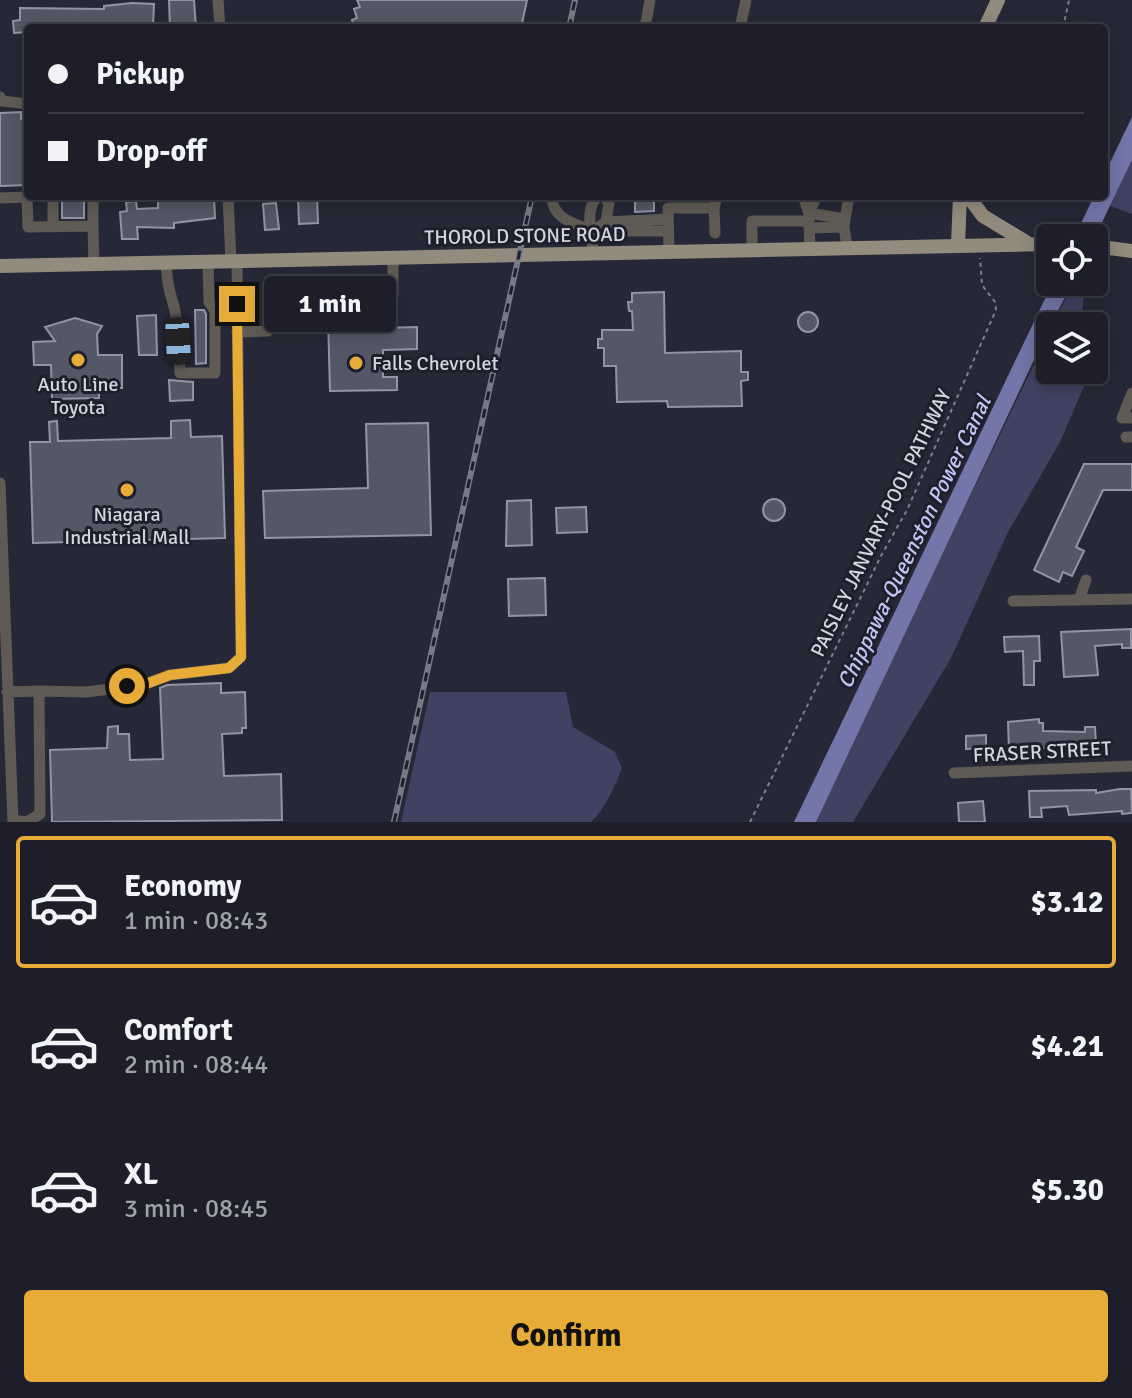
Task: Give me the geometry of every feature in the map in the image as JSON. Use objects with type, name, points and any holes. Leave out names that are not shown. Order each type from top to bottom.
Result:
[{"type":"main road","points":[[987,24],[998,0]]},
{"type":"main road","points":[[958,244],[960,200]]},
{"type":"main road","points":[[971,200],[983,216],[1026,242]]},
{"type":"main road","name":"THOROLD STONE ROAD","points":[[0,266],[1036,243]]},
{"type":"main road","points":[[1108,248],[1132,251]]},
{"type":"street","points":[[218,0],[220,24]]},
{"type":"street","points":[[646,24],[650,0]]},
{"type":"street","points":[[741,24],[746,0]]},
{"type":"street","points":[[0,97],[2,101],[24,104]]},
{"type":"street","points":[[0,198],[24,197]]},
{"type":"street","points":[[27,200],[28,227],[93,226]]},
{"type":"street","points":[[53,200],[53,227]]},
{"type":"street","points":[[93,200],[94,264]]},
{"type":"street","points":[[7,692],[86,692],[143,685],[170,675],[229,668],[241,657],[237,328],[228,200]]},
{"type":"street","points":[[551,200],[556,212],[593,231]]},
{"type":"street","points":[[593,200],[589,218],[593,231],[593,254]]},
{"type":"street","points":[[593,231],[606,222],[607,200]]},
{"type":"street","points":[[805,200],[810,248]]},
{"type":"street","points":[[809,221],[816,200]]},
{"type":"street","points":[[847,247],[845,223],[848,200]]},
{"type":"street","points":[[669,252],[668,208],[716,202],[715,233]]},
{"type":"street","points":[[752,250],[752,221],[845,223]]},
{"type":"street","points":[[606,222],[622,231],[668,225]]},
{"type":"street","points":[[393,258],[393,296]]},
{"type":"street","points":[[166,262],[180,373],[215,373],[215,311],[209,302],[208,261]]},
{"type":"street","points":[[215,326],[268,331]]},
{"type":"street","points":[[1132,393],[1122,418],[1132,418]]},
{"type":"street","points":[[0,483],[13,821],[27,822],[40,814],[39,691]]},
{"type":"street","points":[[1079,600],[1086,580]]},
{"type":"street","points":[[1013,601],[1132,599]]},
{"type":"street","name":"FRASER STREET","points":[[954,773],[1132,766]]},
{"type":"path","points":[[1064,24],[1069,0]]},
{"type":"path","name":"PAISLEY JANVARY-POOL PATHWAY","points":[[750,822],[882,554],[907,510],[996,310],[995,302],[982,285],[980,258]]},
{"type":"shaded area","points":[[1132,117],[1132,160],[1101,224],[1081,224],[1092,200],[1108,200],[1108,167]]},
{"type":"shaded area","points":[[1132,160],[1132,214],[1110,206]]},
{"type":"shaded area","name":"Chippawa-Queenston Power Canal","points":[[1046,296],[1066,296],[1057,312],[1039,312]]},
{"type":"shaded area","points":[[1067,296],[1084,296],[1082,312],[1059,312]]},
{"type":"shaded area","name":"Chippawa-Queenston Power Canal","points":[[1036,317],[1036,356],[816,822],[794,822]]},
{"type":"shaded area","points":[[1036,360],[1036,384],[1085,384],[1060,442],[1008,532],[951,658],[853,822],[813,822]]},
{"type":"shaded area","points":[[430,692],[566,692],[573,727],[615,752],[622,768],[601,810],[591,822],[401,822]]},
{"type":"building","points":[[169,0],[194,0],[196,24],[170,24]]},
{"type":"building","points":[[357,0],[527,0],[522,24],[354,24],[352,20],[357,18],[354,9],[360,7]]},
{"type":"building","points":[[154,4],[153,24],[24,24],[24,32],[14,33],[13,21],[20,20],[20,8],[104,9],[104,6]]},
{"type":"building","points":[[21,112],[21,119],[24,119],[24,185],[0,186],[0,113]]},
{"type":"building","points":[[62,200],[84,200],[84,218],[62,218]]},
{"type":"building","points":[[214,200],[215,218],[174,223],[174,228],[137,227],[138,239],[122,239],[120,212],[127,211],[126,202],[136,201],[137,209],[158,208],[158,201]]},
{"type":"building","points":[[298,200],[317,200],[318,223],[299,224]]},
{"type":"building","points":[[635,200],[654,200],[654,211],[635,212]]},
{"type":"building","points":[[276,203],[279,229],[265,230],[263,204]]},
{"type":"building","points":[[664,292],[665,353],[741,351],[741,372],[748,372],[748,380],[741,381],[742,406],[668,407],[667,401],[617,402],[616,366],[604,366],[604,348],[598,348],[598,339],[602,339],[602,330],[633,330],[628,302],[632,302],[632,293]]},
{"type":"building","points":[[195,310],[204,310],[206,314],[206,363],[196,364]]},
{"type":"building","points":[[808,312],[815,315],[818,322],[815,329],[808,332],[801,329],[798,322],[801,315]]},
{"type":"building","name":"Falls Chevrolet","points":[[382,314],[382,328],[417,327],[417,349],[383,350],[383,377],[397,377],[397,390],[330,391],[328,316],[371,317]]},
{"type":"building","points":[[156,315],[157,355],[139,355],[137,316]]},
{"type":"building","name":"Auto Line Toyota","points":[[75,318],[102,326],[97,334],[98,355],[122,355],[122,388],[99,388],[99,398],[52,399],[51,365],[34,365],[33,342],[55,341],[45,327]]},
{"type":"building","points":[[169,380],[193,382],[193,400],[170,401]]},
{"type":"building","name":"Niagara Industrial Mall","points":[[190,420],[191,437],[222,436],[225,538],[33,543],[30,442],[50,442],[49,422],[57,421],[58,441],[171,438],[171,421]]},
{"type":"building","points":[[428,423],[431,535],[265,538],[263,491],[368,488],[366,424]]},
{"type":"building","points":[[1084,464],[1132,464],[1132,490],[1103,490],[1076,547],[1084,551],[1072,576],[1063,572],[1059,582],[1034,570]]},
{"type":"building","points":[[774,499],[782,502],[785,510],[782,518],[774,521],[766,518],[763,510],[766,502]]},
{"type":"building","points":[[531,500],[532,545],[506,546],[507,501]]},
{"type":"building","points":[[586,507],[587,532],[557,533],[556,508]]},
{"type":"building","points":[[545,578],[546,615],[509,616],[508,579]]},
{"type":"building","points":[[1131,629],[1131,648],[1122,648],[1122,644],[1095,646],[1098,675],[1064,677],[1061,632]]},
{"type":"building","points":[[1039,636],[1040,661],[1034,661],[1034,685],[1024,685],[1023,651],[1005,652],[1004,637]]},
{"type":"building","points":[[221,683],[221,693],[245,692],[246,728],[242,728],[242,733],[222,734],[224,776],[281,774],[282,820],[52,822],[50,750],[107,748],[108,727],[118,726],[118,734],[129,734],[130,760],[163,759],[160,688],[167,685]]},
{"type":"building","points":[[1039,719],[1039,723],[1043,723],[1043,731],[1085,732],[1085,727],[1095,727],[1096,745],[1009,750],[1008,722]]},
{"type":"building","points":[[986,735],[986,748],[966,749],[966,736]]},
{"type":"building","points":[[1131,789],[1132,813],[1069,815],[1067,806],[1041,808],[1042,817],[1030,817],[1029,791],[1096,790],[1096,793]]},
{"type":"building","points":[[983,801],[985,822],[959,822],[958,803]]},
{"type":"railway","points":[[570,24],[575,0]]},
{"type":"railway","points":[[394,822],[531,200]]},
{"type":"place","name":"Auto Line Toyota","points":[[78,360]]},
{"type":"place","name":"Falls Chevrolet","points":[[356,363]]},
{"type":"place","name":"Niagara Industrial Mall","points":[[127,490]]},
{"type":"route","points":[[127,686],[143,685],[170,675],[229,668],[241,657],[237,304]]}]
